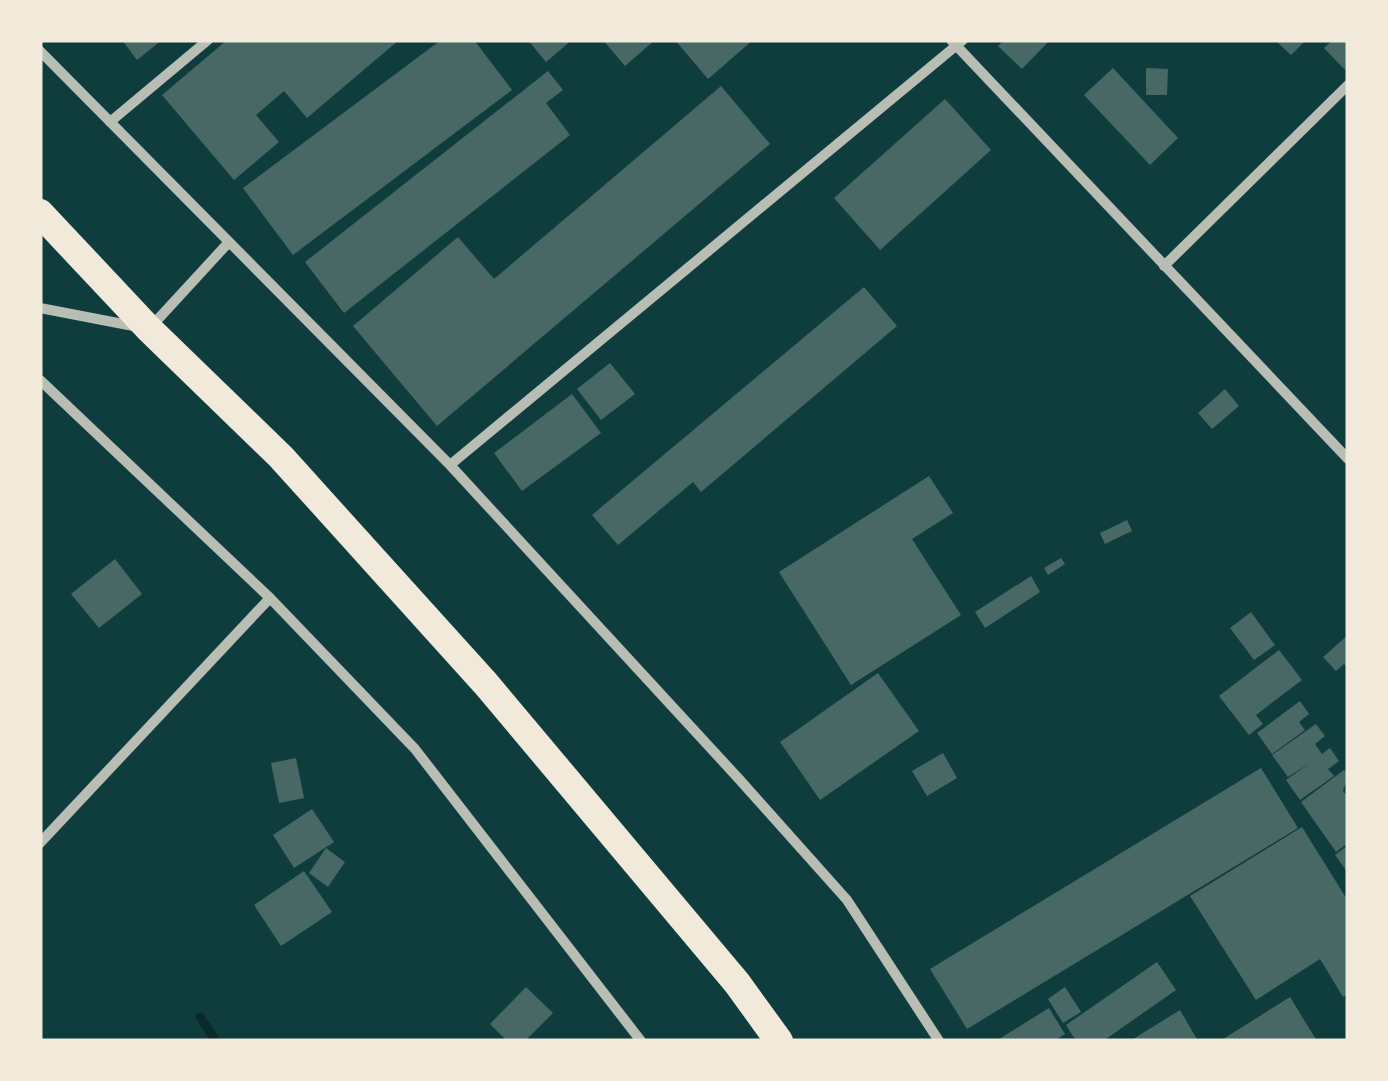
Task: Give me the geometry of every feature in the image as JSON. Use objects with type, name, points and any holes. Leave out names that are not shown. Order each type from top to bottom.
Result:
[{"type":"highway","points":[[40,213],[148,329],[281,457],[486,684],[737,983],[779,1041]]},
{"type":"street","points":[[110,122],[208,40]]},
{"type":"street","points":[[450,465],[957,42],[1348,459]]},
{"type":"street","points":[[40,51],[450,465],[848,900],[940,1041]]},
{"type":"street","points":[[1164,266],[1348,85]]},
{"type":"street","points":[[40,308],[148,329],[229,242]]},
{"type":"street","points":[[40,380],[270,598],[416,748],[641,1041]]},
{"type":"street","points":[[40,843],[270,598]]},
{"type":"building","points":[[122,40],[162,40],[137,60]]},
{"type":"building","points":[[227,40],[399,40],[307,118],[284,91],[256,115],[279,142],[234,180],[162,95]]},
{"type":"building","points":[[441,40],[474,40],[512,90],[293,255],[243,188]]},
{"type":"building","points":[[528,40],[572,40],[546,62]]},
{"type":"building","points":[[603,40],[655,40],[625,66]]},
{"type":"building","points":[[675,40],[753,40],[708,79]]},
{"type":"building","points":[[1004,40],[1050,40],[1022,69],[998,46]]},
{"type":"building","points":[[1275,40],[1306,40],[1291,55]]},
{"type":"building","points":[[1333,40],[1348,40],[1345,70],[1324,48]]},
{"type":"building","points":[[1113,68],[1178,138],[1150,165],[1084,95]]},
{"type":"building","points":[[1146,68],[1168,69],[1167,95],[1146,95]]},
{"type":"building","points":[[548,71],[563,90],[546,103],[570,135],[344,313],[305,262]]},
{"type":"building","points":[[721,86],[770,144],[437,426],[353,326],[458,237],[494,279]]},
{"type":"building","points":[[945,99],[991,150],[880,250],[834,198]]},
{"type":"building","points":[[864,287],[897,326],[701,492],[693,482],[618,545],[592,515]]},
{"type":"building","points":[[610,363],[635,394],[601,420],[577,389]]},
{"type":"building","points":[[1225,389],[1239,406],[1212,429],[1198,413]]},
{"type":"building","points":[[572,394],[601,433],[522,491],[494,453]]},
{"type":"building","points":[[929,476],[953,513],[912,539],[961,615],[851,685],[779,572]]},
{"type":"building","points":[[1127,520],[1132,531],[1105,544],[1100,533]]},
{"type":"building","points":[[1061,558],[1065,564],[1048,575],[1044,568]]},
{"type":"building","points":[[115,559],[142,594],[99,628],[71,594]]},
{"type":"building","points":[[1031,576],[1040,592],[985,628],[975,612]]},
{"type":"building","points":[[1251,612],[1275,645],[1254,660],[1230,628]]},
{"type":"building","points":[[1348,635],[1348,668],[1344,664],[1336,671],[1323,657]]},
{"type":"building","points":[[1279,650],[1302,680],[1256,715],[1263,724],[1249,735],[1219,696]]},
{"type":"building","points":[[878,673],[919,731],[820,800],[780,742]]},
{"type":"building","points":[[1300,701],[1309,714],[1299,722],[1305,730],[1272,754],[1257,733]]},
{"type":"building","points":[[1316,724],[1325,736],[1315,744],[1322,754],[1330,748],[1339,761],[1328,769],[1334,776],[1300,800],[1286,780],[1310,763],[1288,777],[1272,755]]},
{"type":"building","points":[[943,753],[957,778],[927,796],[912,771]]},
{"type":"building","points":[[296,758],[304,798],[279,803],[271,763]]},
{"type":"building","points":[[1261,768],[1298,828],[967,1029],[930,969]]},
{"type":"building","points":[[1344,770],[1348,775],[1343,791],[1348,797],[1348,843],[1336,852],[1301,802]]},
{"type":"building","points":[[312,809],[334,842],[294,868],[273,835]]},
{"type":"building","points":[[1302,827],[1348,901],[1348,994],[1343,997],[1320,959],[1256,1000],[1190,896]]},
{"type":"building","points":[[1348,845],[1348,873],[1335,855]]},
{"type":"building","points":[[326,848],[345,862],[328,887],[309,873]]},
{"type":"building","points":[[304,871],[332,912],[281,946],[254,905]]},
{"type":"building","points":[[1157,962],[1176,990],[1103,1041],[1076,1041],[1066,1025]]},
{"type":"building","points":[[526,987],[553,1013],[525,1041],[507,1041],[490,1024]]},
{"type":"building","points":[[1065,987],[1081,1012],[1063,1023],[1048,999]]},
{"type":"building","points":[[1290,997],[1317,1041],[1220,1041]]},
{"type":"building","points":[[1049,1008],[1065,1034],[1054,1041],[996,1041]]},
{"type":"building","points":[[1180,1010],[1198,1041],[1130,1041]]},
{"type":"waterway","points":[[200,1017],[216,1041]]}]
